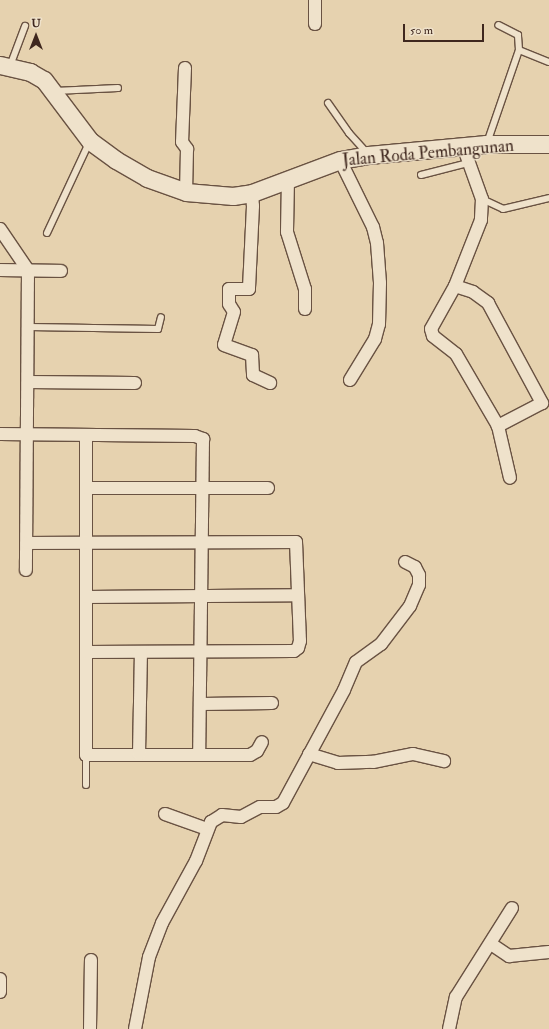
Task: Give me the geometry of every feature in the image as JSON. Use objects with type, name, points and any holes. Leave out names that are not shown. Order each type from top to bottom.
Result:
[{"type":"street","points":[[315,0],[315,24]]},
{"type":"street","name":"Jalan Roda Pembangunan","points":[[5,66],[30,72],[44,80],[90,141],[147,178],[186,192],[233,196],[252,193],[340,160],[368,155],[466,154],[486,144],[549,144]]},
{"type":"street","points":[[185,68],[182,142],[187,149],[186,192]]},
{"type":"street","points":[[466,154],[482,199],[481,220],[455,286],[431,329],[433,336],[456,354],[498,426],[510,478]]},
{"type":"street","points":[[340,160],[373,227],[377,243],[380,283],[379,324],[375,339],[350,380]]},
{"type":"street","points":[[288,179],[287,232],[305,289],[305,309]]},
{"type":"street","points":[[252,193],[253,206],[249,288],[229,289],[229,304],[234,312],[224,345],[252,355],[253,375],[270,383]]},
{"type":"street","points":[[0,229],[28,270],[29,327],[26,570]]},
{"type":"street","points":[[0,270],[60,271]]},
{"type":"street","points":[[455,286],[473,292],[488,303],[542,403],[498,426]]},
{"type":"street","points":[[28,382],[135,383]]},
{"type":"street","points":[[0,434],[200,436],[204,443],[200,544],[199,755]]},
{"type":"street","points":[[86,435],[86,755],[250,755],[257,751],[262,742]]},
{"type":"street","points":[[87,488],[268,488]]},
{"type":"street","points":[[27,543],[86,545],[200,544],[293,541],[296,544],[300,641],[298,648],[294,651],[199,650],[86,652]]},
{"type":"street","points":[[135,1029],[149,957],[162,923],[196,861],[207,829],[211,822],[222,816],[241,818],[260,807],[279,806],[349,680],[356,662],[381,644],[410,606],[419,585],[419,575],[416,567],[405,562]]},
{"type":"street","points":[[86,598],[200,595],[298,595]]},
{"type":"street","points":[[139,754],[140,652]]},
{"type":"street","points":[[200,704],[272,703]]},
{"type":"street","points":[[309,754],[338,763],[373,762],[413,754],[444,761]]},
{"type":"street","points":[[165,814],[207,829]]},
{"type":"street","points":[[450,1029],[456,996],[491,944],[512,908]]},
{"type":"street","points":[[491,944],[509,956],[549,952]]},
{"type":"street","points":[[90,1029],[91,960]]},
{"type":"street","points":[[0,979],[0,992]]},
{"type":"lane","points":[[486,144],[519,50],[518,35],[498,25]]},
{"type":"lane","points":[[5,66],[25,26]]},
{"type":"lane","points":[[519,50],[549,62]]},
{"type":"lane","points":[[54,92],[118,88]]},
{"type":"lane","points":[[328,104],[349,133],[368,155]]},
{"type":"lane","points":[[47,233],[90,141]]},
{"type":"lane","points":[[421,175],[466,154]]},
{"type":"lane","points":[[482,199],[502,209],[549,198]]},
{"type":"lane","points":[[29,327],[158,329],[161,317]]},
{"type":"lane","points":[[86,755],[86,785]]}]
